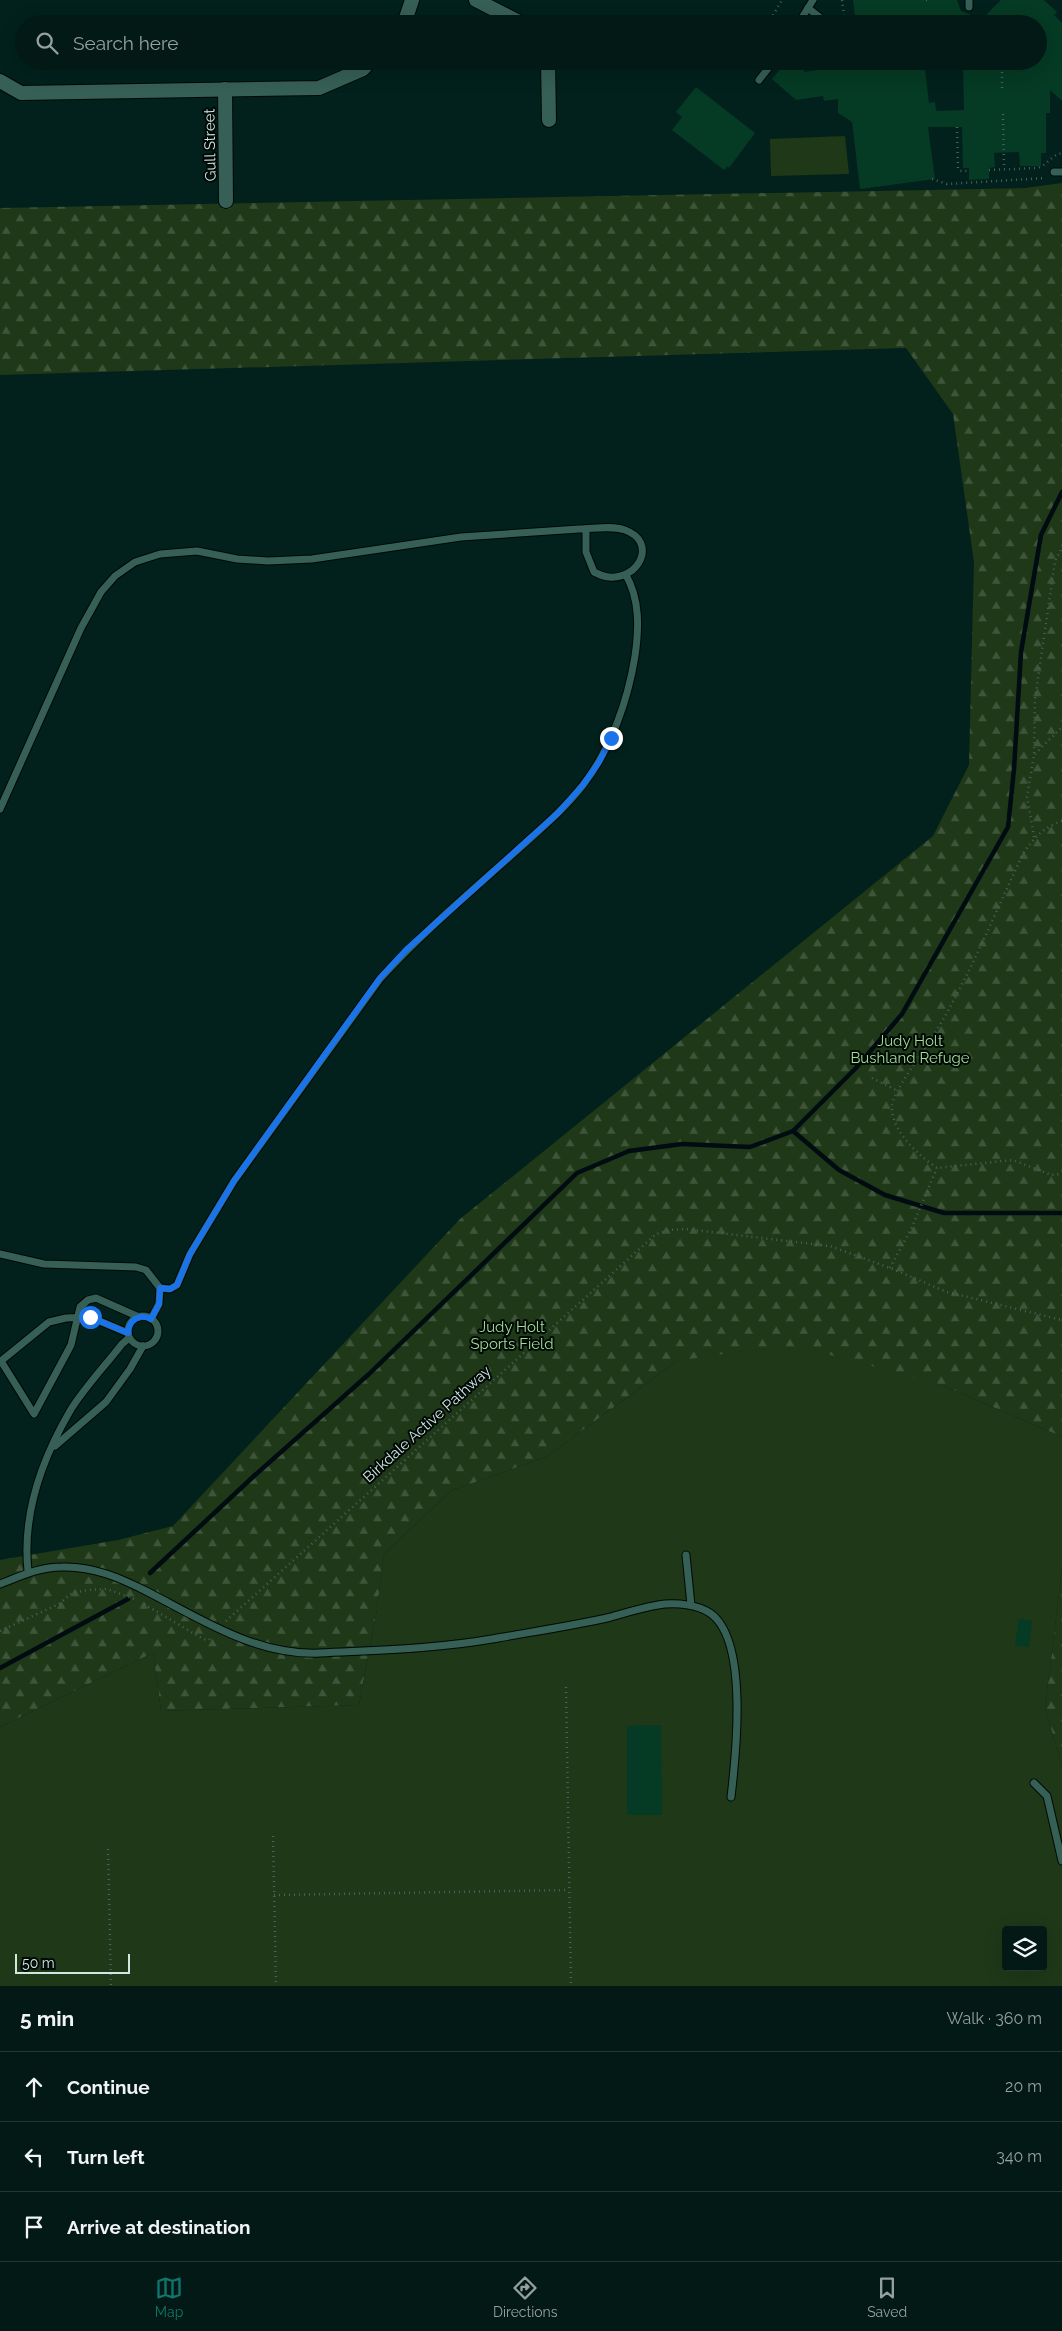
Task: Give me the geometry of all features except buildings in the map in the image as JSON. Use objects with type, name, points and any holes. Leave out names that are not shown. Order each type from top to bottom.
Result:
[{"type":"street","points":[[407,15],[412,0]]},
{"type":"street","points":[[476,0],[505,15]]},
{"type":"street","points":[[0,81],[21,93],[319,88],[361,70]]},
{"type":"street","points":[[548,70],[549,120]]},
{"type":"street","name":"Gull Street","points":[[225,89],[226,201]]},
{"type":"lane","points":[[804,15],[813,0]]},
{"type":"lane","points":[[808,8],[817,15]]},
{"type":"lane","points":[[760,80],[767,70]]},
{"type":"lane","points":[[0,809],[81,628],[101,592],[115,576],[135,562],[160,554],[197,551],[237,559],[268,561],[312,559],[461,537],[586,529],[623,529],[636,535],[642,544],[642,557],[638,566],[626,575],[608,577],[594,572],[586,552],[586,529]]},
{"type":"lane","points":[[160,1288],[170,1289],[177,1285],[190,1254],[234,1181],[380,978],[406,950],[558,813],[583,785],[599,762],[620,712],[632,674],[637,640],[638,609],[634,588],[626,575]]},
{"type":"lane","points":[[0,1254],[44,1264],[136,1267],[146,1270],[160,1288],[159,1304],[151,1319]]},
{"type":"lane","points":[[52,1448],[80,1427],[106,1402],[130,1369],[143,1346],[154,1341],[158,1334],[156,1326],[151,1319],[139,1317],[96,1298],[88,1300],[80,1307],[76,1318],[70,1345],[34,1414],[1,1361],[49,1322],[76,1318],[90,1317],[102,1320],[129,1335],[135,1344],[143,1346]]},
{"type":"lane","points":[[28,1572],[26,1547],[30,1514],[36,1487],[52,1448],[71,1410],[129,1335],[132,1321],[139,1317]]},
{"type":"lane","points":[[686,1555],[691,1605]]},
{"type":"lane","points":[[0,1584],[28,1572],[62,1567],[90,1569],[121,1579],[242,1640],[265,1647],[292,1652],[312,1653],[431,1647],[489,1640],[610,1617],[646,1607],[668,1604],[691,1605],[710,1613],[723,1626],[730,1642],[735,1665],[736,1726],[731,1797]]},
{"type":"lane","points":[[1034,1783],[1047,1796],[1062,1861]]},
{"type":"path","points":[[773,15],[782,0]]},
{"type":"path","points":[[842,0],[844,15]]},
{"type":"path","points":[[1002,70],[1002,89]]},
{"type":"path","points":[[1003,114],[1004,169]]},
{"type":"path","points":[[957,127],[958,168],[960,171],[969,171]]},
{"type":"path","points":[[989,170],[1042,167],[1052,157],[1062,153]]},
{"type":"path","points":[[932,179],[947,184],[1005,182],[1053,176],[1058,172]]},
{"type":"path","points":[[1034,837],[1027,797],[1034,755],[1035,699],[1055,561],[1062,548]]},
{"type":"path","points":[[1034,755],[1062,727]]},
{"type":"path","points":[[1062,821],[1046,827],[1034,837],[944,1018],[914,1067],[896,1090],[892,1105],[894,1123],[925,1160],[937,1168],[1013,1160],[1051,1175],[1062,1174]]},
{"type":"path","points":[[872,1078],[896,1090]]},
{"type":"path","points":[[890,1268],[912,1227],[937,1168]]},
{"type":"path","name":"Birkdale Active Pathway","points":[[0,1631],[59,1604],[72,1593],[107,1589],[140,1601],[202,1639],[209,1640],[219,1628],[656,1234],[670,1230],[685,1229],[830,1246],[947,1292],[1062,1320]]},
{"type":"path","points":[[566,1687],[571,1986]]},
{"type":"path","points":[[273,1836],[276,1986]]},
{"type":"path","points":[[108,1849],[111,1986]]},
{"type":"path","points":[[274,1895],[569,1890]]},
{"type":"green space","points":[[845,136],[849,174],[771,176],[770,139]]},
{"type":"green space","name":"Judy Holt Bushland Refuge","points":[[1062,183],[1062,1437],[942,1385],[677,1361],[546,1457],[451,1491],[384,1554],[377,1609],[359,1705],[161,1711],[153,1653],[0,1727],[0,1560],[118,1540],[173,1526],[460,1219],[933,836],[969,765],[974,562],[953,414],[906,348],[0,375],[0,208],[1025,188]]},
{"type":"green space","points":[[757,1349],[823,1353],[942,1385],[1062,1437],[1062,1569],[1045,1708],[1062,1767],[1062,1986],[0,1986],[0,1727],[153,1653],[161,1711],[359,1705],[377,1609],[384,1554],[451,1491],[546,1457],[677,1361]]},
{"type":"green space","points":[[1062,1569],[1062,1767],[1045,1708]]},
{"type":"waterway","points":[[150,1573],[255,1475],[369,1374],[577,1173],[629,1151],[682,1144],[750,1147],[793,1131],[856,1068],[902,1014],[1008,827],[1014,769],[1021,652],[1041,535],[1062,492]]},
{"type":"waterway","points":[[793,1131],[839,1170],[885,1195],[944,1213],[1062,1213]]},
{"type":"waterway","points":[[0,1668],[128,1599]]},
{"type":"route","points":[[90,1317],[102,1320],[120,1331],[128,1333],[132,1321],[143,1316],[151,1319],[159,1304],[160,1288],[170,1289],[177,1285],[190,1254],[234,1181],[380,978],[406,950],[558,813],[583,785],[599,762],[611,738]]},
{"type":"park label","name":"Judy Holt Sports Field","points":[[512,1336]]}]
